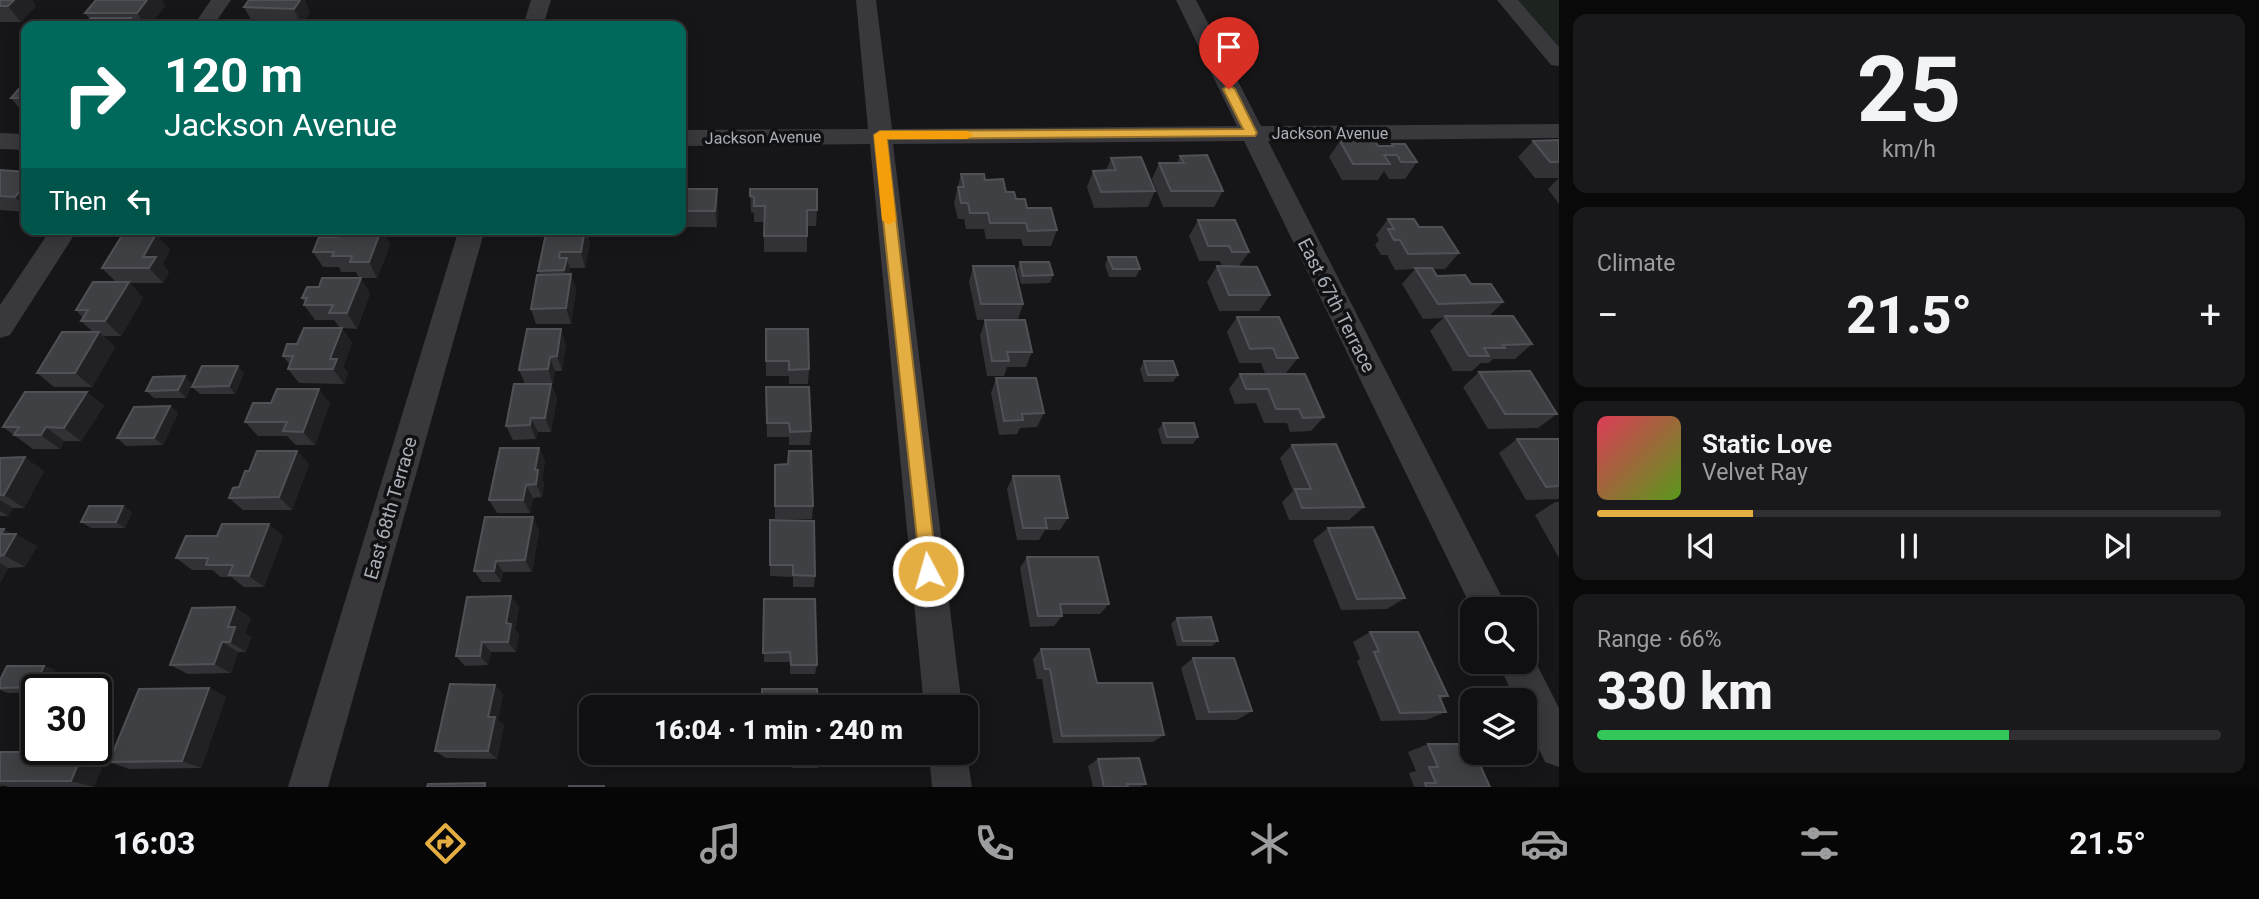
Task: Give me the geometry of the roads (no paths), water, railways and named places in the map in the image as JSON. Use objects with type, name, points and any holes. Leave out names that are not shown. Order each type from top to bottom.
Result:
[{"type":"street","points":[[206,21],[221,0]]},
{"type":"street","points":[[535,21],[541,0]]},
{"type":"street","points":[[866,0],[942,695]]},
{"type":"street","name":"East 67th Terrace","points":[[1186,0],[1484,597]]},
{"type":"street","points":[[1507,0],[1559,61]]},
{"type":"street","name":"Jackson Avenue","points":[[686,138],[1559,131]]},
{"type":"street","points":[[0,141],[21,142]]},
{"type":"street","points":[[0,327],[61,235]]},
{"type":"street","name":"East 68th Terrace","points":[[308,787],[470,235]]},
{"type":"street","points":[[1522,674],[1559,748]]},
{"type":"street","points":[[949,765],[952,787]]}]
